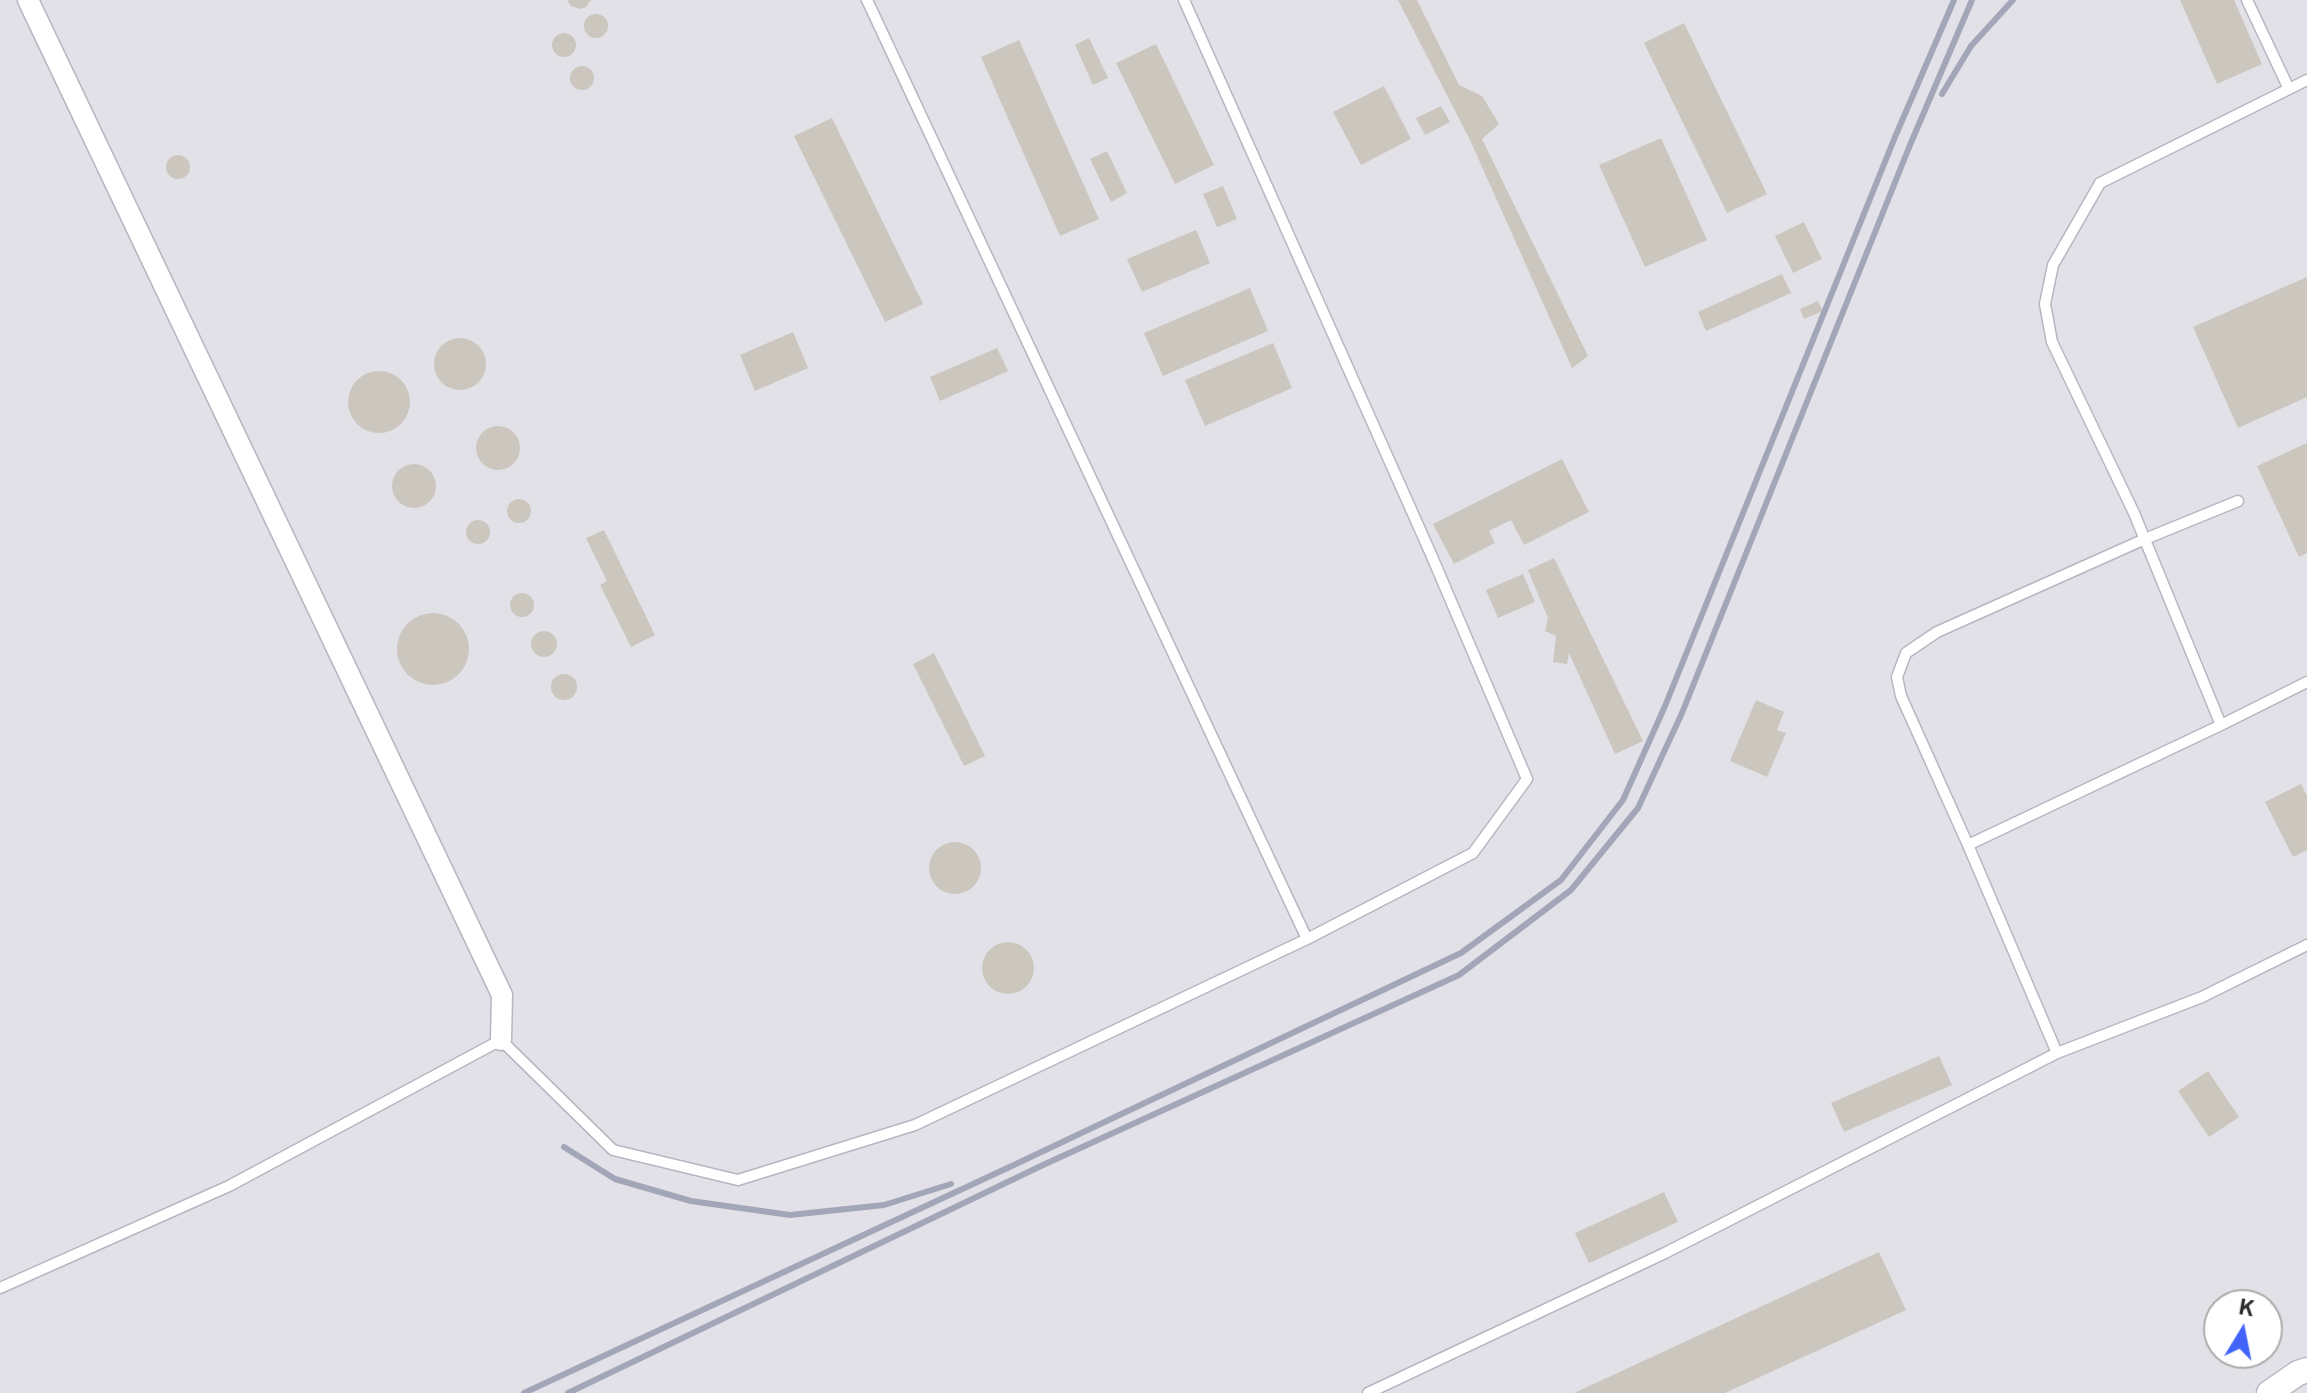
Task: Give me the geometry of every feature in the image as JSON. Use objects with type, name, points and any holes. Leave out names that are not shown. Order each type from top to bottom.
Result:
[{"type":"street","points":[[28,0],[502,995],[501,1040]]},
{"type":"street","points":[[2269,1393],[2307,1370]]},
{"type":"lane","points":[[867,0],[1307,939]]},
{"type":"lane","points":[[0,1288],[229,1186],[501,1040],[613,1150],[738,1180],[915,1125],[1307,939],[1473,853],[1527,779],[1430,552],[1184,0]]},
{"type":"lane","points":[[2247,0],[2289,89]]},
{"type":"lane","points":[[2221,725],[2134,513],[2052,342],[2045,304],[2053,265],[2100,183],[2307,80]]},
{"type":"lane","points":[[2057,1053],[1901,696],[1897,677],[1906,653],[1937,632],[2238,501]]},
{"type":"lane","points":[[1968,845],[2307,682]]},
{"type":"lane","points":[[1368,1393],[1665,1253],[2057,1053],[2202,997],[2307,945]]},
{"type":"shaded area","points":[[0,0],[2307,0],[2307,1393],[0,1393]]},
{"type":"building","points":[[567,0],[591,0],[581,9],[571,6]]},
{"type":"building","points":[[1398,0],[1417,0],[1459,85],[1482,96],[1499,124],[1482,139],[1588,356],[1572,368],[1470,140]]},
{"type":"building","points":[[2180,0],[2234,0],[2262,64],[2217,84]]},
{"type":"building","points":[[596,14],[605,17],[608,26],[605,35],[596,38],[587,35],[584,26],[587,17]]},
{"type":"building","points":[[1684,23],[1767,194],[1727,213],[1644,43]]},
{"type":"building","points":[[564,33],[573,36],[576,45],[573,54],[564,57],[555,54],[552,45],[555,36]]},
{"type":"building","points":[[1089,38],[1108,78],[1093,85],[1075,45]]},
{"type":"building","points":[[1019,40],[1099,219],[1060,236],[981,57]]},
{"type":"building","points":[[1156,44],[1214,165],[1175,184],[1116,63]]},
{"type":"building","points":[[582,66],[591,69],[594,78],[591,87],[582,90],[573,87],[570,78],[573,69]]},
{"type":"building","points":[[1384,86],[1411,139],[1361,165],[1333,112]]},
{"type":"building","points":[[1441,106],[1450,122],[1425,135],[1416,118]]},
{"type":"building","points":[[832,118],[923,304],[885,322],[794,136]]},
{"type":"building","points":[[1661,138],[1707,240],[1645,267],[1599,165]]},
{"type":"building","points":[[1107,151],[1127,193],[1111,202],[1090,159]]},
{"type":"building","points":[[178,155],[187,158],[190,167],[187,176],[178,179],[169,176],[166,167],[169,158]]},
{"type":"building","points":[[1223,186],[1237,219],[1217,227],[1203,194]]},
{"type":"building","points":[[1804,222],[1822,259],[1793,273],[1775,236]]},
{"type":"building","points":[[1196,230],[1210,263],[1142,292],[1127,259]]},
{"type":"building","points":[[1782,274],[1791,293],[1706,331],[1698,312]]},
{"type":"building","points":[[2307,277],[2307,397],[2238,428],[2193,327]]},
{"type":"building","points":[[1250,288],[1268,331],[1163,376],[1144,333]]},
{"type":"building","points":[[1818,301],[1823,311],[1804,319],[1800,309]]},
{"type":"building","points":[[793,332],[808,368],[755,391],[740,355]]},
{"type":"building","points":[[460,338],[478,346],[486,364],[478,382],[460,390],[442,382],[434,364],[442,346]]},
{"type":"building","points":[[1273,343],[1292,388],[1205,426],[1185,380]]},
{"type":"building","points":[[997,348],[1008,371],[940,401],[930,377]]},
{"type":"building","points":[[379,371],[401,380],[410,402],[401,424],[379,433],[357,424],[348,402],[357,380]]},
{"type":"building","points":[[498,426],[513,433],[520,448],[513,463],[498,470],[483,463],[476,448],[483,433]]},
{"type":"building","points":[[2307,443],[2307,553],[2299,557],[2257,466]]},
{"type":"building","points":[[1562,459],[1589,512],[1524,545],[1511,520],[1489,531],[1495,543],[1454,564],[1433,524]]},
{"type":"building","points":[[414,464],[429,471],[436,486],[429,501],[414,508],[399,501],[392,486],[399,471]]},
{"type":"building","points":[[519,499],[528,502],[531,511],[528,520],[519,523],[510,520],[507,511],[510,502]]},
{"type":"building","points":[[478,520],[487,523],[490,532],[487,541],[478,544],[469,541],[466,532],[469,523]]},
{"type":"building","points":[[604,530],[655,635],[631,647],[600,585],[607,581],[586,538]]},
{"type":"building","points":[[1554,558],[1643,741],[1615,754],[1569,653],[1567,664],[1553,662],[1556,636],[1545,631],[1548,618],[1528,570]]},
{"type":"building","points":[[1523,574],[1535,602],[1498,618],[1486,590]]},
{"type":"building","points":[[522,593],[531,596],[534,605],[531,614],[522,617],[513,614],[510,605],[513,596]]},
{"type":"building","points":[[440,613],[459,623],[467,635],[467,663],[459,675],[447,683],[426,685],[407,675],[399,663],[397,642],[407,623],[419,615]]},
{"type":"building","points":[[544,631],[553,635],[557,644],[553,653],[544,657],[535,653],[531,644],[535,635]]},
{"type":"building","points":[[934,653],[985,756],[964,766],[913,664]]},
{"type":"building","points":[[564,674],[573,678],[577,687],[573,696],[564,700],[555,696],[551,687],[555,678]]},
{"type":"building","points":[[1756,700],[1784,712],[1777,730],[1786,733],[1767,777],[1730,761]]},
{"type":"building","points":[[2301,784],[2307,796],[2307,850],[2293,857],[2265,802]]},
{"type":"building","points":[[955,842],[973,850],[981,868],[973,886],[955,894],[937,886],[929,868],[937,850]]},
{"type":"building","points":[[1008,942],[1026,950],[1034,968],[1026,986],[1008,994],[990,986],[982,968],[990,950]]},
{"type":"building","points":[[1939,1056],[1952,1085],[1844,1132],[1831,1103]]},
{"type":"building","points":[[2208,1071],[2239,1117],[2209,1137],[2178,1091]]},
{"type":"building","points":[[1664,1192],[1678,1222],[1589,1263],[1575,1233]]},
{"type":"building","points":[[1879,1252],[1906,1310],[1725,1393],[1574,1393]]},
{"type":"railway","points":[[524,1393],[1461,953],[1561,880],[1623,800],[1665,706],[1895,137],[1954,0]]},
{"type":"railway","points":[[568,1393],[1043,1165],[1459,975],[1571,890],[1638,808],[1682,713],[1910,145],[1972,0]]},
{"type":"railway","points":[[1942,94],[1971,46],[2013,0]]},
{"type":"railway","points":[[564,1147],[615,1179],[691,1201],[790,1215],[884,1205],[951,1184]]}]
